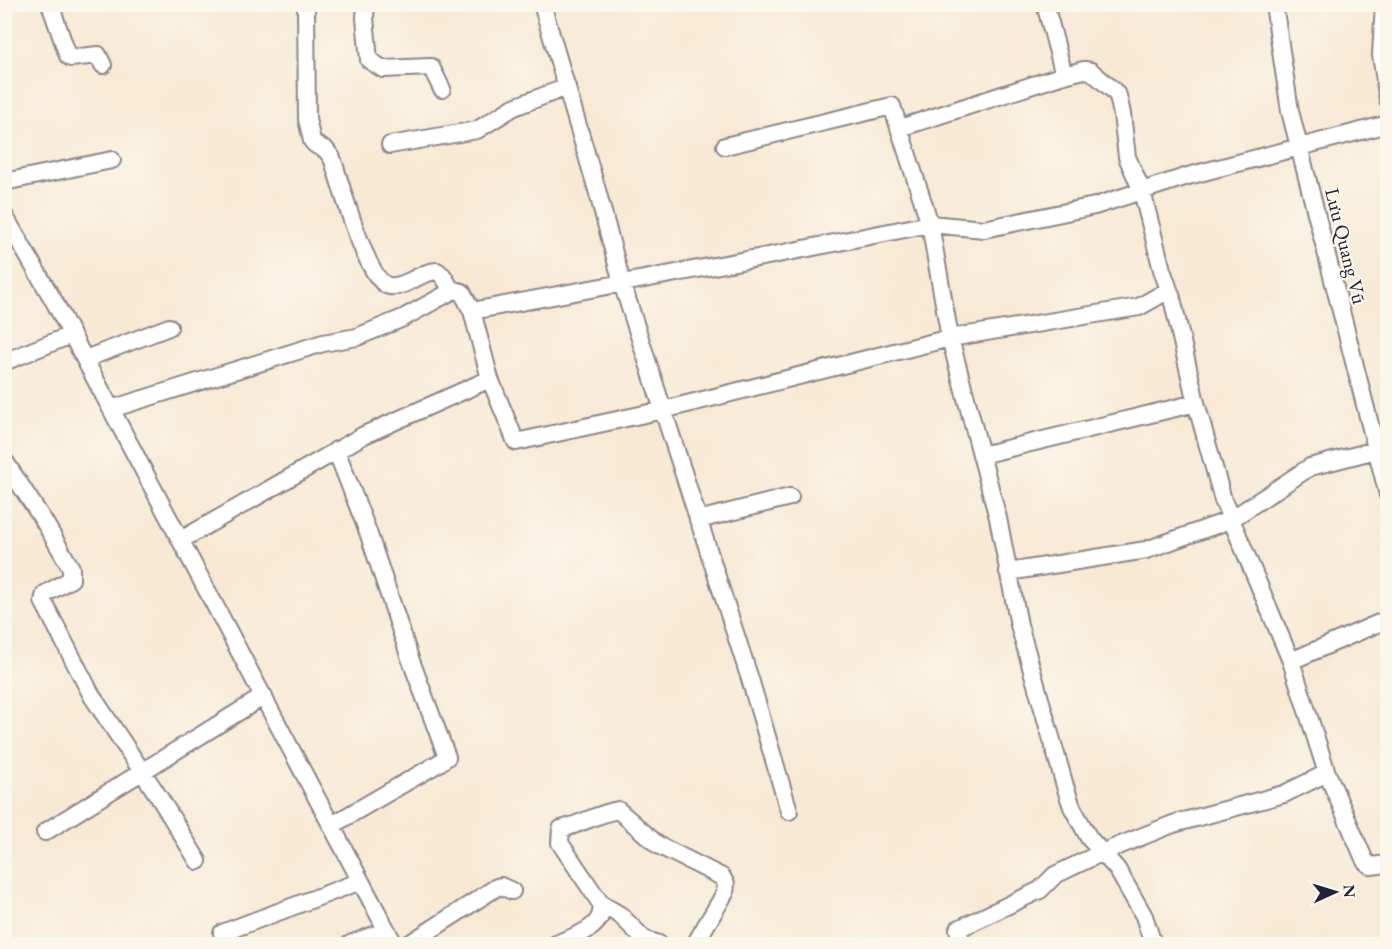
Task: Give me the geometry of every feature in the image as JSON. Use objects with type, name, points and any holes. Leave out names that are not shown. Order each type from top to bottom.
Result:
[{"type":"street","points":[[50,4],[68,56],[71,58],[98,55],[102,65]]},
{"type":"street","points":[[306,4],[307,119],[312,141],[326,150],[332,158],[363,249],[376,273],[384,283],[390,286],[437,271],[452,291]]},
{"type":"street","points":[[366,4],[369,60],[383,69],[431,68],[442,89]]},
{"type":"street","points":[[542,4],[622,283],[750,679],[789,811]]},
{"type":"street","points":[[1045,4],[1064,75]]},
{"type":"street","name":"Lưu Quang Vũ","points":[[1274,4],[1290,111],[1388,495]]},
{"type":"street","points":[[1384,4],[1380,55],[1388,100]]},
{"type":"street","points":[[900,128],[1084,70],[1091,71],[1118,96],[1127,157],[1142,191],[1196,403],[1230,520],[1292,661],[1327,773],[1365,861],[1377,867],[1388,864]]},
{"type":"street","points":[[390,145],[477,130],[514,107],[567,87]]},
{"type":"street","points":[[725,146],[892,106],[930,224],[950,338],[998,518],[1035,687],[1050,729],[1065,786],[1079,820],[1101,853],[1117,869],[1144,916],[1153,945]]},
{"type":"street","points":[[472,310],[930,224],[984,229],[1095,206],[1188,176],[1388,124]]},
{"type":"street","points":[[4,182],[112,160]]},
{"type":"street","points":[[4,215],[85,359],[391,937],[350,945]]},
{"type":"street","points":[[111,409],[323,343],[357,337],[403,318],[452,291],[462,292],[472,310],[490,379],[516,442],[663,411],[950,338],[1139,307],[1169,290]]},
{"type":"street","points":[[85,359],[169,327]]},
{"type":"street","points":[[4,362],[71,335]]},
{"type":"street","points":[[181,540],[364,435],[490,379]]},
{"type":"street","points":[[981,455],[1196,403]]},
{"type":"street","points":[[332,825],[447,757],[410,658],[368,532],[336,450]]},
{"type":"street","points":[[1008,572],[1146,550],[1230,520],[1310,467],[1376,450]]},
{"type":"street","points":[[4,460],[71,568],[71,579],[45,594],[43,601],[92,696],[198,861]]},
{"type":"street","points":[[698,520],[790,497]]},
{"type":"street","points":[[1292,661],[1388,620]]},
{"type":"street","points":[[45,832],[264,696]]},
{"type":"street","points":[[962,945],[958,929],[1040,890],[1055,875],[1101,853],[1173,824],[1284,795],[1327,773]]},
{"type":"street","points":[[659,945],[644,939],[620,915],[602,904],[561,843],[561,829],[579,825],[600,813],[618,810],[658,845],[722,877],[725,893],[694,945]]},
{"type":"street","points":[[222,933],[361,881]]},
{"type":"street","points":[[409,945],[497,887],[501,886],[512,891]]},
{"type":"street","points":[[556,945],[599,922],[602,917],[602,904]]}]
